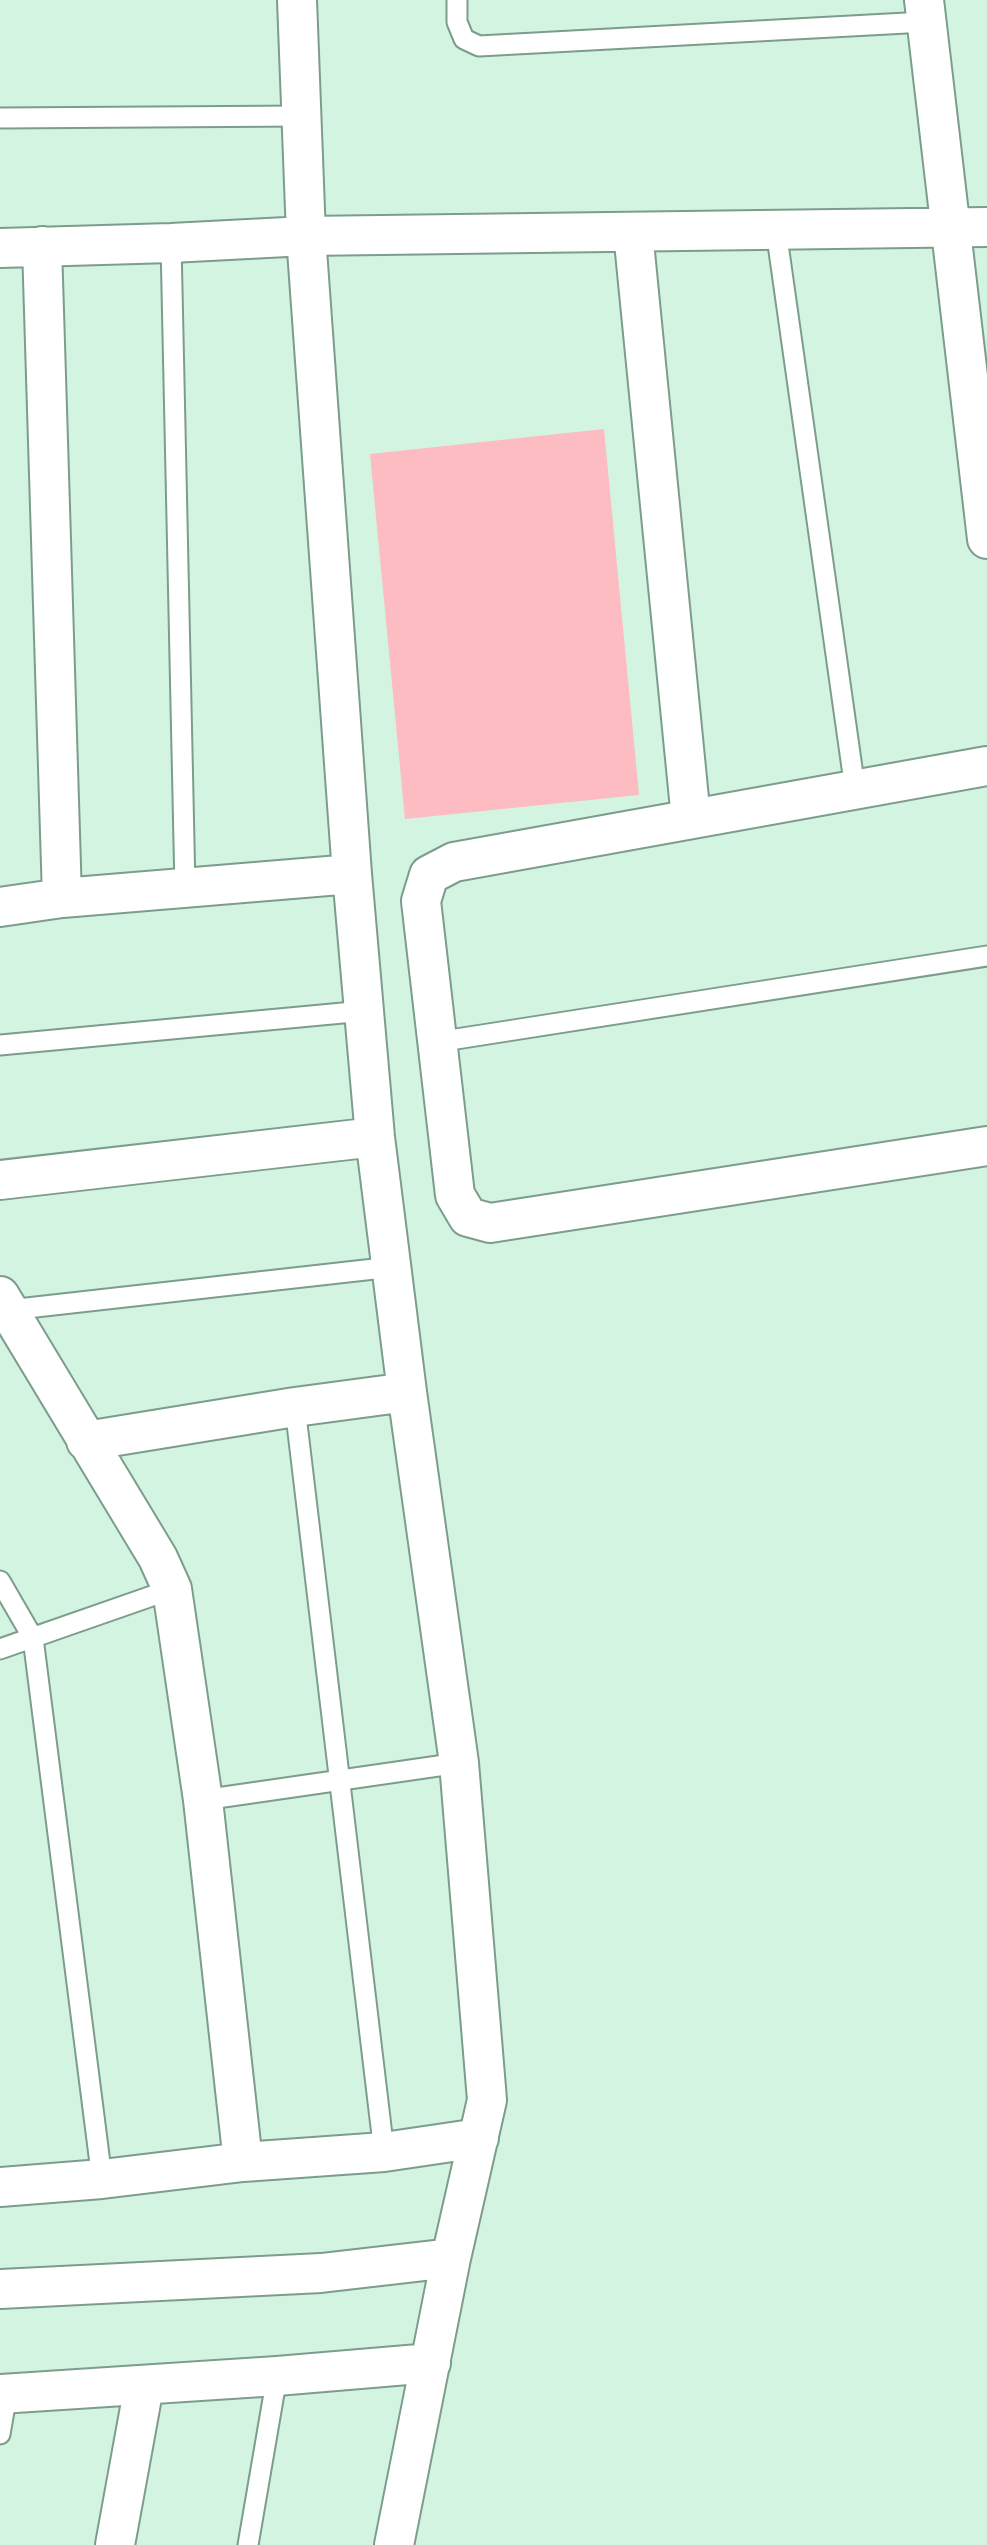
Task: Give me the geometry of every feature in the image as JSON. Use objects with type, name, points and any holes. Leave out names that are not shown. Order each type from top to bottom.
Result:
[{"type":"street","points":[[297,0],[306,236],[352,874],[375,1137],[407,1392],[459,1763],[487,2100],[451,2258],[394,2545]]},
{"type":"street","points":[[924,11],[970,227],[987,539]]},
{"type":"street","points":[[0,248],[306,236],[970,227]]},
{"type":"street","points":[[633,232],[691,819]]},
{"type":"street","points":[[42,246],[62,898]]},
{"type":"street","points":[[987,766],[454,862],[429,875],[421,901],[455,1195],[468,1217],[490,1223],[987,1146]]},
{"type":"street","points":[[0,907],[62,898],[352,874]]},
{"type":"street","points":[[0,1180],[375,1137]]},
{"type":"street","points":[[5,1303],[158,1559],[172,1589],[203,1800],[243,2162]]},
{"type":"street","points":[[86,1441],[407,1392]]},
{"type":"street","points":[[0,2187],[103,2179],[243,2162],[384,2152],[479,2138]]},
{"type":"street","points":[[0,2289],[321,2273],[451,2258]]},
{"type":"street","points":[[4,2394],[144,2386],[431,2363]]},
{"type":"street","points":[[115,2545],[144,2386]]},
{"type":"lane","points":[[457,0],[457,22],[464,39],[479,46],[924,11]]},
{"type":"lane","points":[[0,118],[303,116]]},
{"type":"lane","points":[[776,230],[855,789]]},
{"type":"lane","points":[[171,243],[184,889]]},
{"type":"lane","points":[[437,1042],[987,956]]},
{"type":"lane","points":[[0,1045],[364,1011]]},
{"type":"lane","points":[[5,1303],[392,1267]]},
{"type":"lane","points":[[295,1407],[384,2152]]},
{"type":"lane","points":[[0,1581],[33,1638],[103,2179]]},
{"type":"lane","points":[[0,1649],[172,1589]]},
{"type":"lane","points":[[203,1800],[459,1763]]},
{"type":"lane","points":[[248,2545],[277,2376]]},
{"type":"lane","points":[[0,2434],[4,2394]]},
{"type":"shaded area","points":[[604,429],[639,795],[405,819],[370,454]]}]
